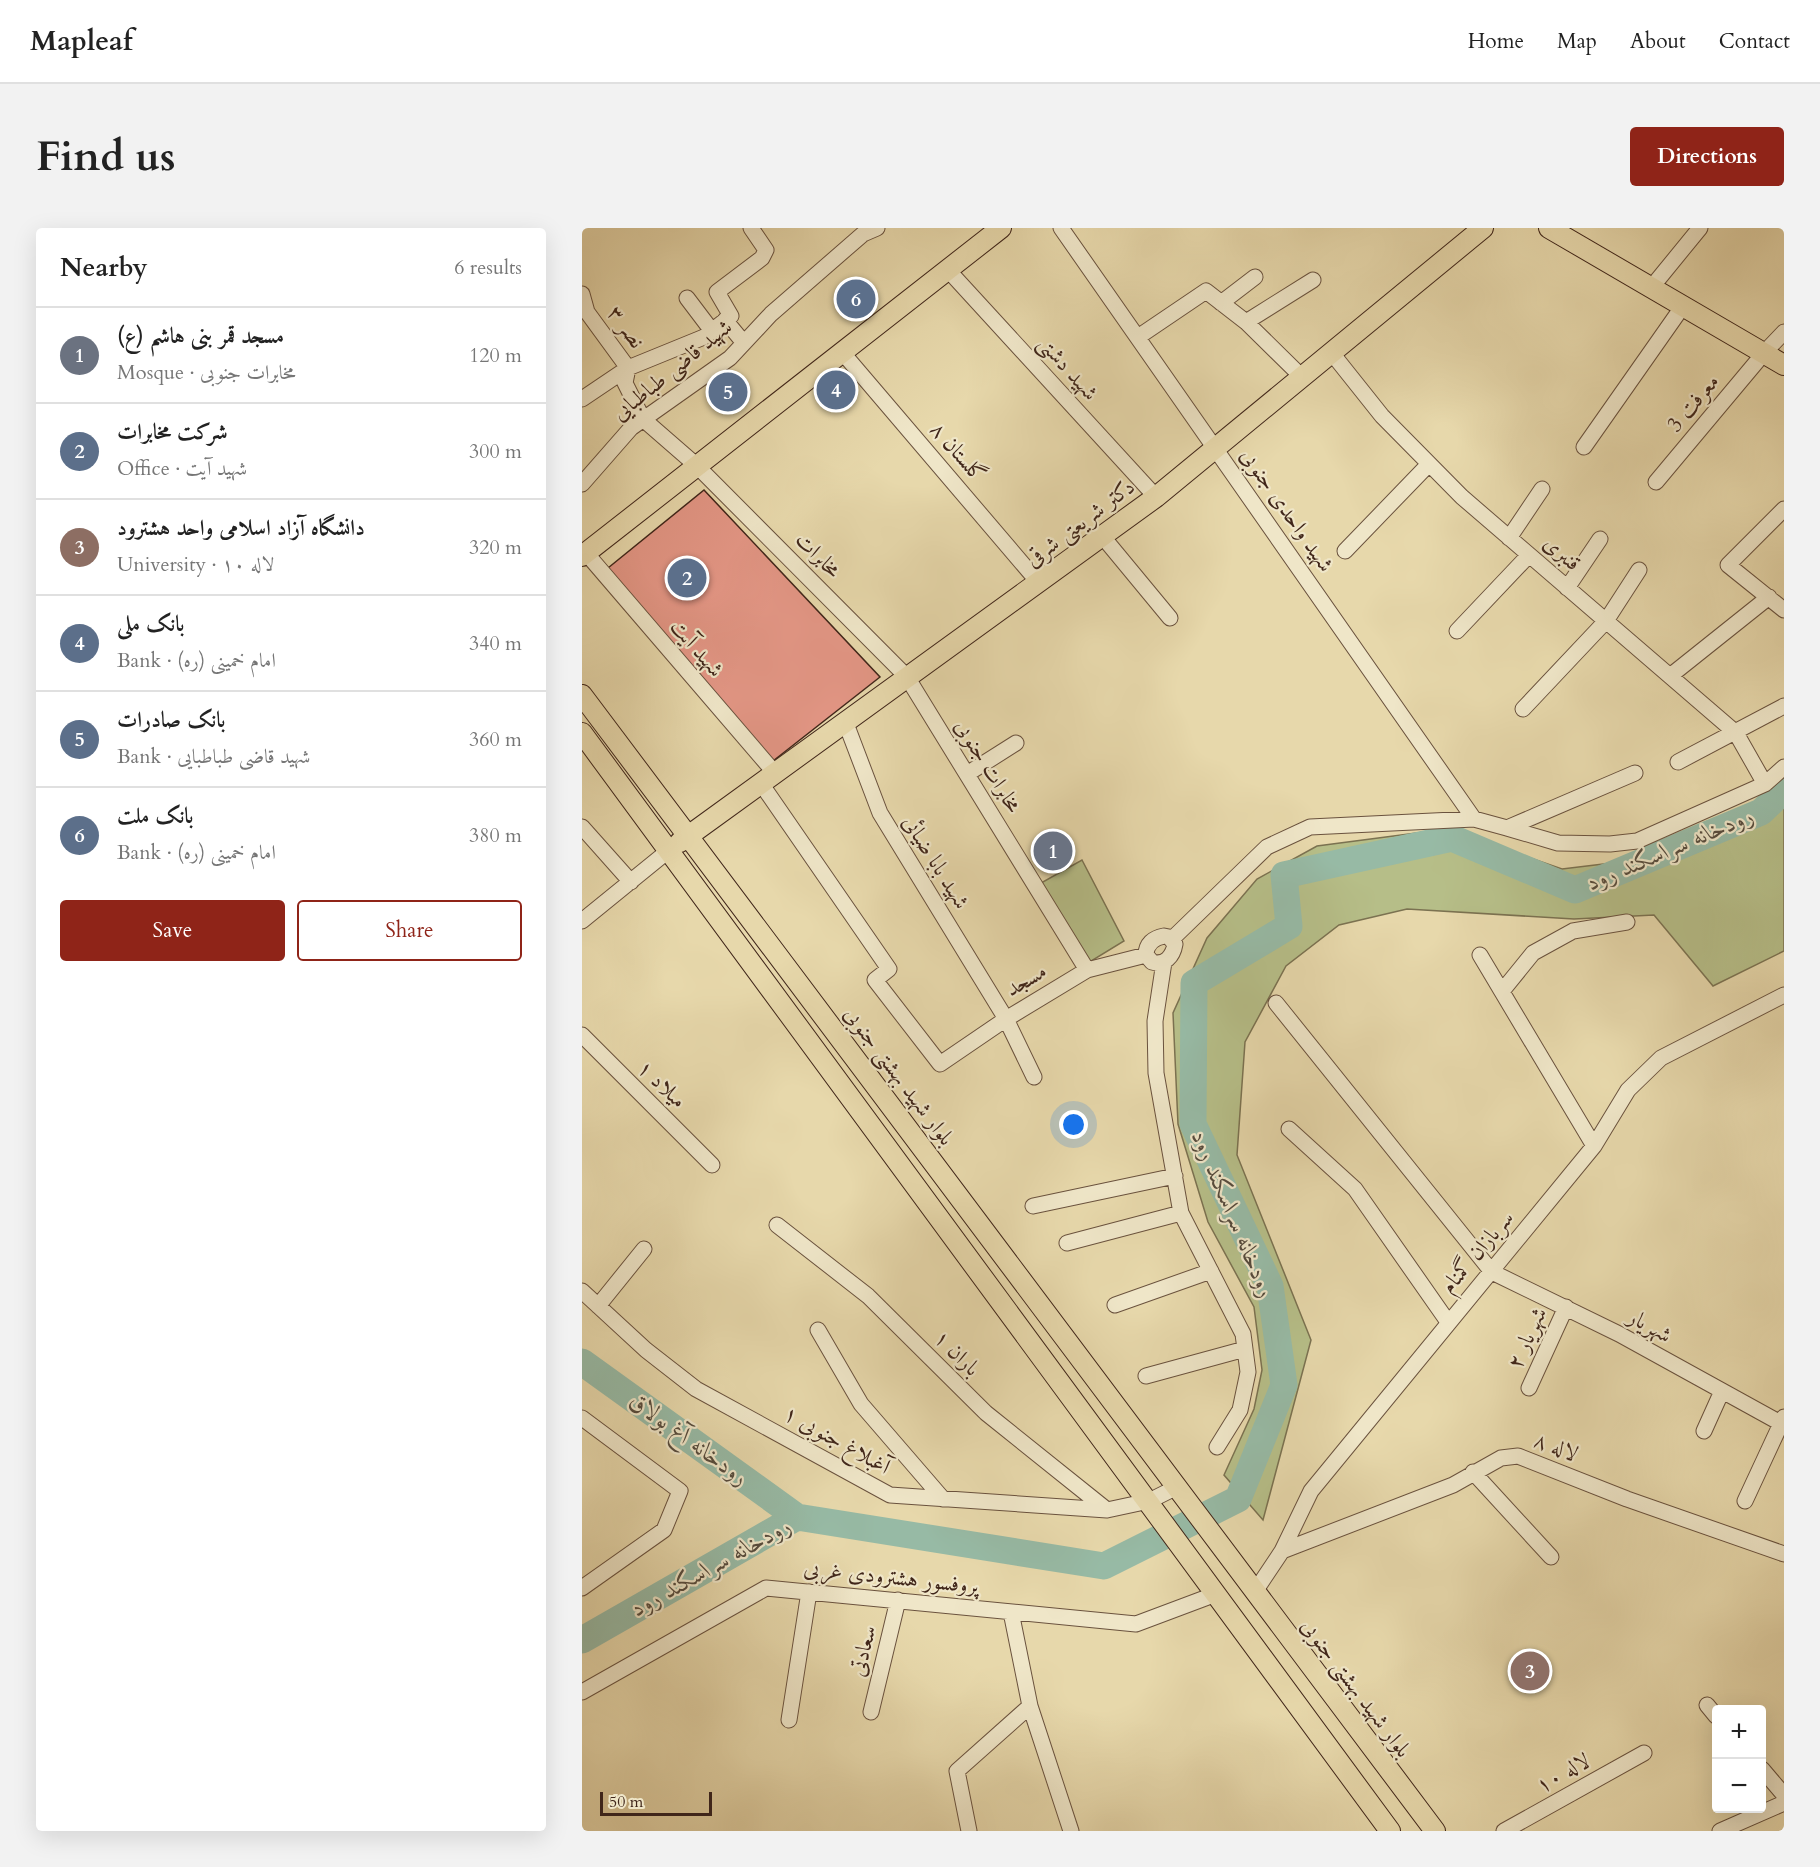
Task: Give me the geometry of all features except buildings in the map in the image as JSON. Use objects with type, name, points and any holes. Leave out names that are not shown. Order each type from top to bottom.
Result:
[{"type":"main road","points":[[584,555],[1001,228]]},
{"type":"main road","name":"دکتر شریعتی شرقی","points":[[668,851],[1156,496],[1483,228]]},
{"type":"main road","points":[[1548,228],[1784,365]]},
{"type":"main road","name":"بلوار شهید بهشتی جنوبی","points":[[582,695],[1180,1495],[1436,1831]]},
{"type":"main road","points":[[582,733],[1390,1831]]},
{"type":"street","points":[[744,343],[728,318],[717,292],[762,258],[766,250],[752,228]]},
{"type":"street","name":"شهید قاضی طباطبایی","points":[[582,484],[631,428],[730,358],[779,306],[863,234],[877,228]]},
{"type":"street","name":"شهید واحدی جنوبی","points":[[1061,228],[1474,819]]},
{"type":"street","points":[[1651,288],[1700,228]]},
{"type":"street","name":"شهید دشتی","points":[[948,270],[1156,496]]},
{"type":"street","points":[[1221,303],[1255,277]]},
{"type":"street","points":[[1246,322],[1313,280]]},
{"type":"street","points":[[1138,338],[1206,291],[1246,322],[1302,377]]},
{"type":"street","name":"نصر ۳","points":[[582,294],[585,314],[628,368],[625,383],[643,419],[697,466]]},
{"type":"street","points":[[687,298],[712,331]]},
{"type":"street","points":[[1584,447],[1683,306]]},
{"type":"street","points":[[582,399],[628,368],[704,337],[728,318]]},
{"type":"street","name":"معرفت 3","points":[[1656,482],[1784,332]]},
{"type":"street","name":"گلستان ۸","points":[[842,352],[1039,583]]},
{"type":"street","name":"قنبری","points":[[1331,352],[1382,416],[1462,497],[1736,733],[1766,784]]},
{"type":"street","points":[[1345,551],[1429,464]]},
{"type":"street","name":"مخابرات","points":[[697,466],[907,677]]},
{"type":"street","points":[[1509,538],[1542,489]]},
{"type":"street","points":[[1784,509],[1728,565],[1784,610]]},
{"type":"street","points":[[1102,537],[1170,618]]},
{"type":"street","points":[[1567,588],[1600,539]]},
{"type":"street","name":"شهید آیت","points":[[584,555],[767,777],[889,969],[875,980],[939,1064]]},
{"type":"street","points":[[1457,631],[1529,555]]},
{"type":"street","points":[[1523,709],[1606,621],[1640,570]]},
{"type":"street","points":[[1670,676],[1769,597]]},
{"type":"street","name":"مخابرات جنوبی","points":[[907,677],[1087,970]]},
{"type":"street","points":[[1678,762],[1784,706]]},
{"type":"street","name":"شهيد بابا ضيائی","points":[[845,721],[880,813],[1006,1018],[1034,1077]]},
{"type":"street","points":[[966,774],[1016,743]]},
{"type":"street","points":[[1172,939],[1267,847],[1310,827],[1474,819],[1558,843],[1610,844],[1637,841],[1766,784],[1784,767]]},
{"type":"street","points":[[1507,828],[1635,773]]},
{"type":"street","points":[[582,827],[631,882]]},
{"type":"street","points":[[582,921],[668,851]]},
{"type":"street","points":[[1503,990],[1533,953],[1573,931],[1627,921]]},
{"type":"street","points":[[1164,962],[1152,962],[1146,955],[1146,948],[1153,940],[1164,936],[1172,939],[1175,944],[1174,952],[1164,962],[1155,1021],[1156,1074],[1181,1213],[1243,1334],[1248,1372],[1240,1410],[1217,1447]]},
{"type":"street","name":"مسجد","points":[[939,1064],[1006,1018],[1087,970],[1146,955]]},
{"type":"street","points":[[1480,955],[1503,990],[1594,1146]]},
{"type":"street","name":"سربازان گمنام","points":[[1254,1593],[1282,1551],[1311,1491],[1594,1146],[1628,1090],[1661,1058],[1784,995]]},
{"type":"street","points":[[1276,1003],[1492,1272]]},
{"type":"street","name":"میلاد ۱","points":[[582,1035],[712,1165]]},
{"type":"street","points":[[1289,1129],[1355,1189],[1448,1322]]},
{"type":"street","points":[[1033,1206],[1174,1176]]},
{"type":"street","points":[[1067,1243],[1181,1213]]},
{"type":"street","name":"باران ۱","points":[[777,1225],[868,1296],[986,1413],[1107,1510]]},
{"type":"street","points":[[598,1306],[644,1249]]},
{"type":"street","points":[[1115,1305],[1211,1271]]},
{"type":"street","name":"شهریار","points":[[1492,1272],[1566,1307],[1783,1422]]},
{"type":"street","name":"آغبلاغ جنوبی ۱","points":[[582,1292],[646,1350],[696,1389],[890,1495],[1107,1510],[1180,1495]]},
{"type":"street","name":"شهریار ۲","points":[[1529,1388],[1566,1307]]},
{"type":"street","points":[[818,1330],[861,1404],[943,1499]]},
{"type":"street","points":[[1146,1376],[1245,1349]]},
{"type":"street","points":[[1704,1431],[1722,1391]]},
{"type":"street","points":[[582,1418],[680,1491],[664,1530],[582,1588]]},
{"type":"street","points":[[1745,1501],[1783,1422]]},
{"type":"street","name":"لاله ۸","points":[[1282,1551],[1453,1485],[1501,1458],[1518,1456],[1627,1499],[1784,1554]]},
{"type":"street","points":[[1473,1472],[1551,1557]]},
{"type":"street","name":"پروفسور هشترودی غربی","points":[[582,1692],[766,1588],[1137,1624],[1214,1591]]},
{"type":"street","points":[[789,1720],[809,1592]]},
{"type":"street","name":"سعادتی","points":[[871,1712],[898,1600]]},
{"type":"street","points":[[1011,1612],[1030,1706],[1066,1828]]},
{"type":"street","points":[[969,1831],[957,1770],[1030,1706]]},
{"type":"street","name":"لاله ۱۰","points":[[1504,1831],[1644,1753]]},
{"type":"street","points":[[1766,1775],[1784,1795]]},
{"type":"street","points":[[1720,1831],[1784,1803]]},
{"type":"green space","points":[[1784,780],[1784,951],[1713,986],[1654,915],[1574,919],[1407,909],[1339,925],[1286,966],[1245,1042],[1237,1155],[1311,1340],[1263,1520],[1224,1475],[1254,1409],[1262,1370],[1254,1307],[1208,1222],[1178,1124],[1173,1013],[1207,938],[1257,879],[1317,846],[1447,829],[1562,869],[1620,862],[1759,805]]},
{"type":"green space","points":[[1082,860],[1124,941],[1088,963],[1041,883]]},
{"type":"waterway","name":"رودخانه سراسکند رود","points":[[582,1640],[797,1517],[1104,1566],[1238,1499],[1284,1385],[1270,1286],[1193,1124],[1194,983],[1289,926],[1284,875],[1452,838],[1575,890],[1761,812],[1784,790]]},
{"type":"waterway","name":"رودخانه آغ بولاق","points":[[582,1362],[797,1517]]},
{"type":"place","name":"بانک ملت","points":[[856,299]]},
{"type":"place","name":"بانک ملی","points":[[836,390]]},
{"type":"place","name":"بانک صادرات","points":[[728,392]]},
{"type":"place","name":"شرکت مخابرات","points":[[687,578]]},
{"type":"place","name":"مسجد قمر بنی هاشم (ع)","points":[[1053,851]]},
{"type":"place","name":"دانشگاه آزاد اسلامی واحد هشترود","points":[[1530,1671]]}]
